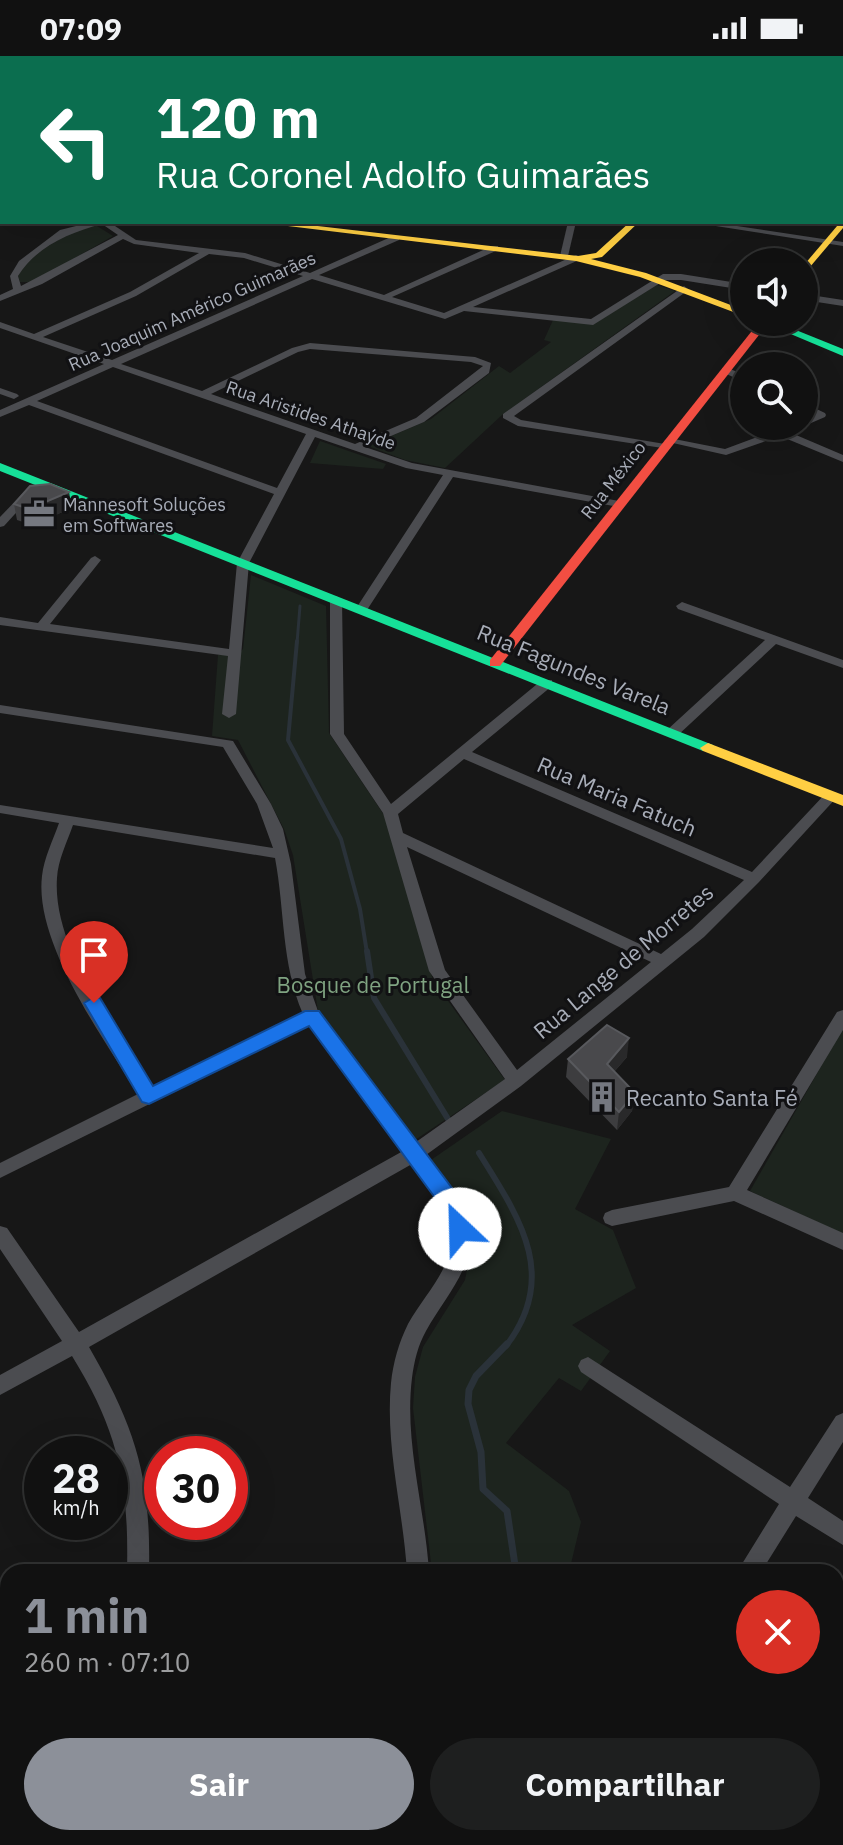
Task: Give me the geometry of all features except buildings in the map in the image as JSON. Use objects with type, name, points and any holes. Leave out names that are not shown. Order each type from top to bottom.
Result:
[{"type":"main road","points":[[276,224],[600,258],[730,306]]},
{"type":"main road","points":[[600,258],[633,224]]},
{"type":"main road","points":[[818,258],[835,243],[842,224]]},
{"type":"main road","name":"Rua México","points":[[495,663],[753,336]]},
{"type":"main road","points":[[800,336],[843,353]]},
{"type":"main road","name":"Rua Fagundes Varela","points":[[0,467],[837,798]]},
{"type":"main road","name":"Rua Lange de Morretes","points":[[837,798],[843,781]]},
{"type":"street","points":[[18,291],[14,276],[22,263],[67,229],[92,224]]},
{"type":"street","points":[[105,224],[134,242],[245,256],[445,316],[570,257],[572,224]]},
{"type":"street","points":[[707,224],[835,243]]},
{"type":"street","points":[[0,298],[124,235]]},
{"type":"street","name":"Rua Joaquim Américo Guimarães","points":[[0,414],[396,238]]},
{"type":"street","points":[[384,298],[495,248]]},
{"type":"street","points":[[34,337],[126,298],[208,251]]},
{"type":"street","points":[[465,308],[593,322],[657,279],[674,276],[730,285]]},
{"type":"street","points":[[684,289],[508,414],[507,418],[518,423],[726,452],[758,440]]},
{"type":"street","points":[[818,299],[843,303]]},
{"type":"street","name":"Rua Aristides Athaýde","points":[[0,325],[410,466],[619,504]]},
{"type":"street","points":[[202,395],[295,350],[310,346],[472,359],[488,365],[486,371],[420,420],[356,447]]},
{"type":"street","points":[[725,370],[730,372]]},
{"type":"street","points":[[0,391],[14,396]]},
{"type":"street","points":[[28,401],[280,493]]},
{"type":"street","points":[[229,714],[243,563],[312,432]]},
{"type":"street","points":[[799,440],[843,459]]},
{"type":"street","points":[[361,610],[449,475]]},
{"type":"street","points":[[0,524],[39,483]]},
{"type":"street","points":[[41,627],[95,560]]},
{"type":"street","points":[[336,600],[337,734],[390,813],[437,971],[515,1081]]},
{"type":"street","points":[[682,606],[843,664]]},
{"type":"street","points":[[0,621],[233,653]]},
{"type":"street","points":[[672,733],[774,639]]},
{"type":"street","points":[[390,813],[547,683]]},
{"type":"street","points":[[0,709],[228,744],[274,826],[281,854],[294,966],[298,985],[312,1016],[412,1155],[451,1202],[460,1229],[461,1246],[452,1279],[414,1333],[402,1372],[400,1421],[417,1564]]},
{"type":"street","name":"Rua Maria Fatuch","points":[[463,753],[754,879]]},
{"type":"street","name":"Rua Lange de Morretes","points":[[0,1386],[412,1155],[515,1081],[664,962],[716,918],[837,798]]},
{"type":"street","points":[[0,809],[281,854]]},
{"type":"street","points":[[67,820],[48,880],[53,927],[64,953],[149,1097]]},
{"type":"street","points":[[397,836],[664,962]]},
{"type":"street","points":[[0,1171],[312,1016]]},
{"type":"street","points":[[735,1193],[843,1016]]},
{"type":"street","points":[[612,1218],[735,1193],[843,1242]]},
{"type":"street","points":[[0,1234],[105,1392],[126,1438],[140,1506],[138,1564]]},
{"type":"street","points":[[588,1366],[843,1534]]},
{"type":"street","points":[[753,1564],[843,1423]]},
{"type":"green space","points":[[88,226],[97,226],[113,236],[33,282],[20,282],[18,276],[39,252]]},
{"type":"green space","points":[[657,285],[675,291],[502,415],[445,468],[405,460],[368,446],[431,419],[499,366],[510,373],[551,342],[544,340],[553,320],[594,324]]},
{"type":"green space","points":[[320,441],[386,464],[383,469],[310,463]]},
{"type":"green space","name":"Bosque de Portugal","points":[[251,575],[326,606],[329,733],[386,818],[433,980],[505,1080],[412,1142],[318,1011],[293,855],[284,829],[238,740],[212,736],[218,655],[238,654],[243,649]]},
{"type":"green space","points":[[843,1028],[843,1234],[750,1191]]},
{"type":"green space","points":[[502,1111],[611,1139],[575,1209],[613,1230],[636,1288],[572,1325],[610,1351],[581,1391],[559,1378],[506,1443],[569,1491],[581,1522],[571,1564],[431,1564],[413,1408],[415,1377],[423,1347],[465,1280],[470,1254],[464,1218],[428,1162]]},
{"type":"waterway","points":[[297,643],[300,606]]},
{"type":"waterway","points":[[297,641],[288,740],[341,839],[360,909],[367,953]]},
{"type":"waterway","points":[[367,951],[374,998],[448,1119]]},
{"type":"waterway","points":[[479,1153],[519,1224],[528,1247],[532,1271],[530,1295],[522,1320],[506,1346]]},
{"type":"waterway","points":[[507,1344],[476,1376],[469,1390],[468,1404],[481,1452],[483,1489],[507,1511],[515,1564]]},
{"type":"traffic: fast","points":[[801,336],[843,353]]},
{"type":"traffic: fast","points":[[0,467],[708,748]]},
{"type":"traffic: slow","points":[[277,224],[576,258],[643,275],[730,308]]},
{"type":"traffic: slow","points":[[581,258],[599,255],[633,224]]},
{"type":"traffic: slow","points":[[818,253],[841,224]]},
{"type":"traffic: slow","points":[[708,748],[843,801]]},
{"type":"traffic: jam","points":[[495,663],[753,336]]},
{"type":"place","name":"Mannesoft Soluções em Softwares","points":[[39,514]]},
{"type":"place","name":"Recanto Santa Fé","points":[[602,1097]]},
{"type":"route","points":[[94,1003],[149,1097],[312,1016],[412,1155],[451,1202],[460,1229]]}]
